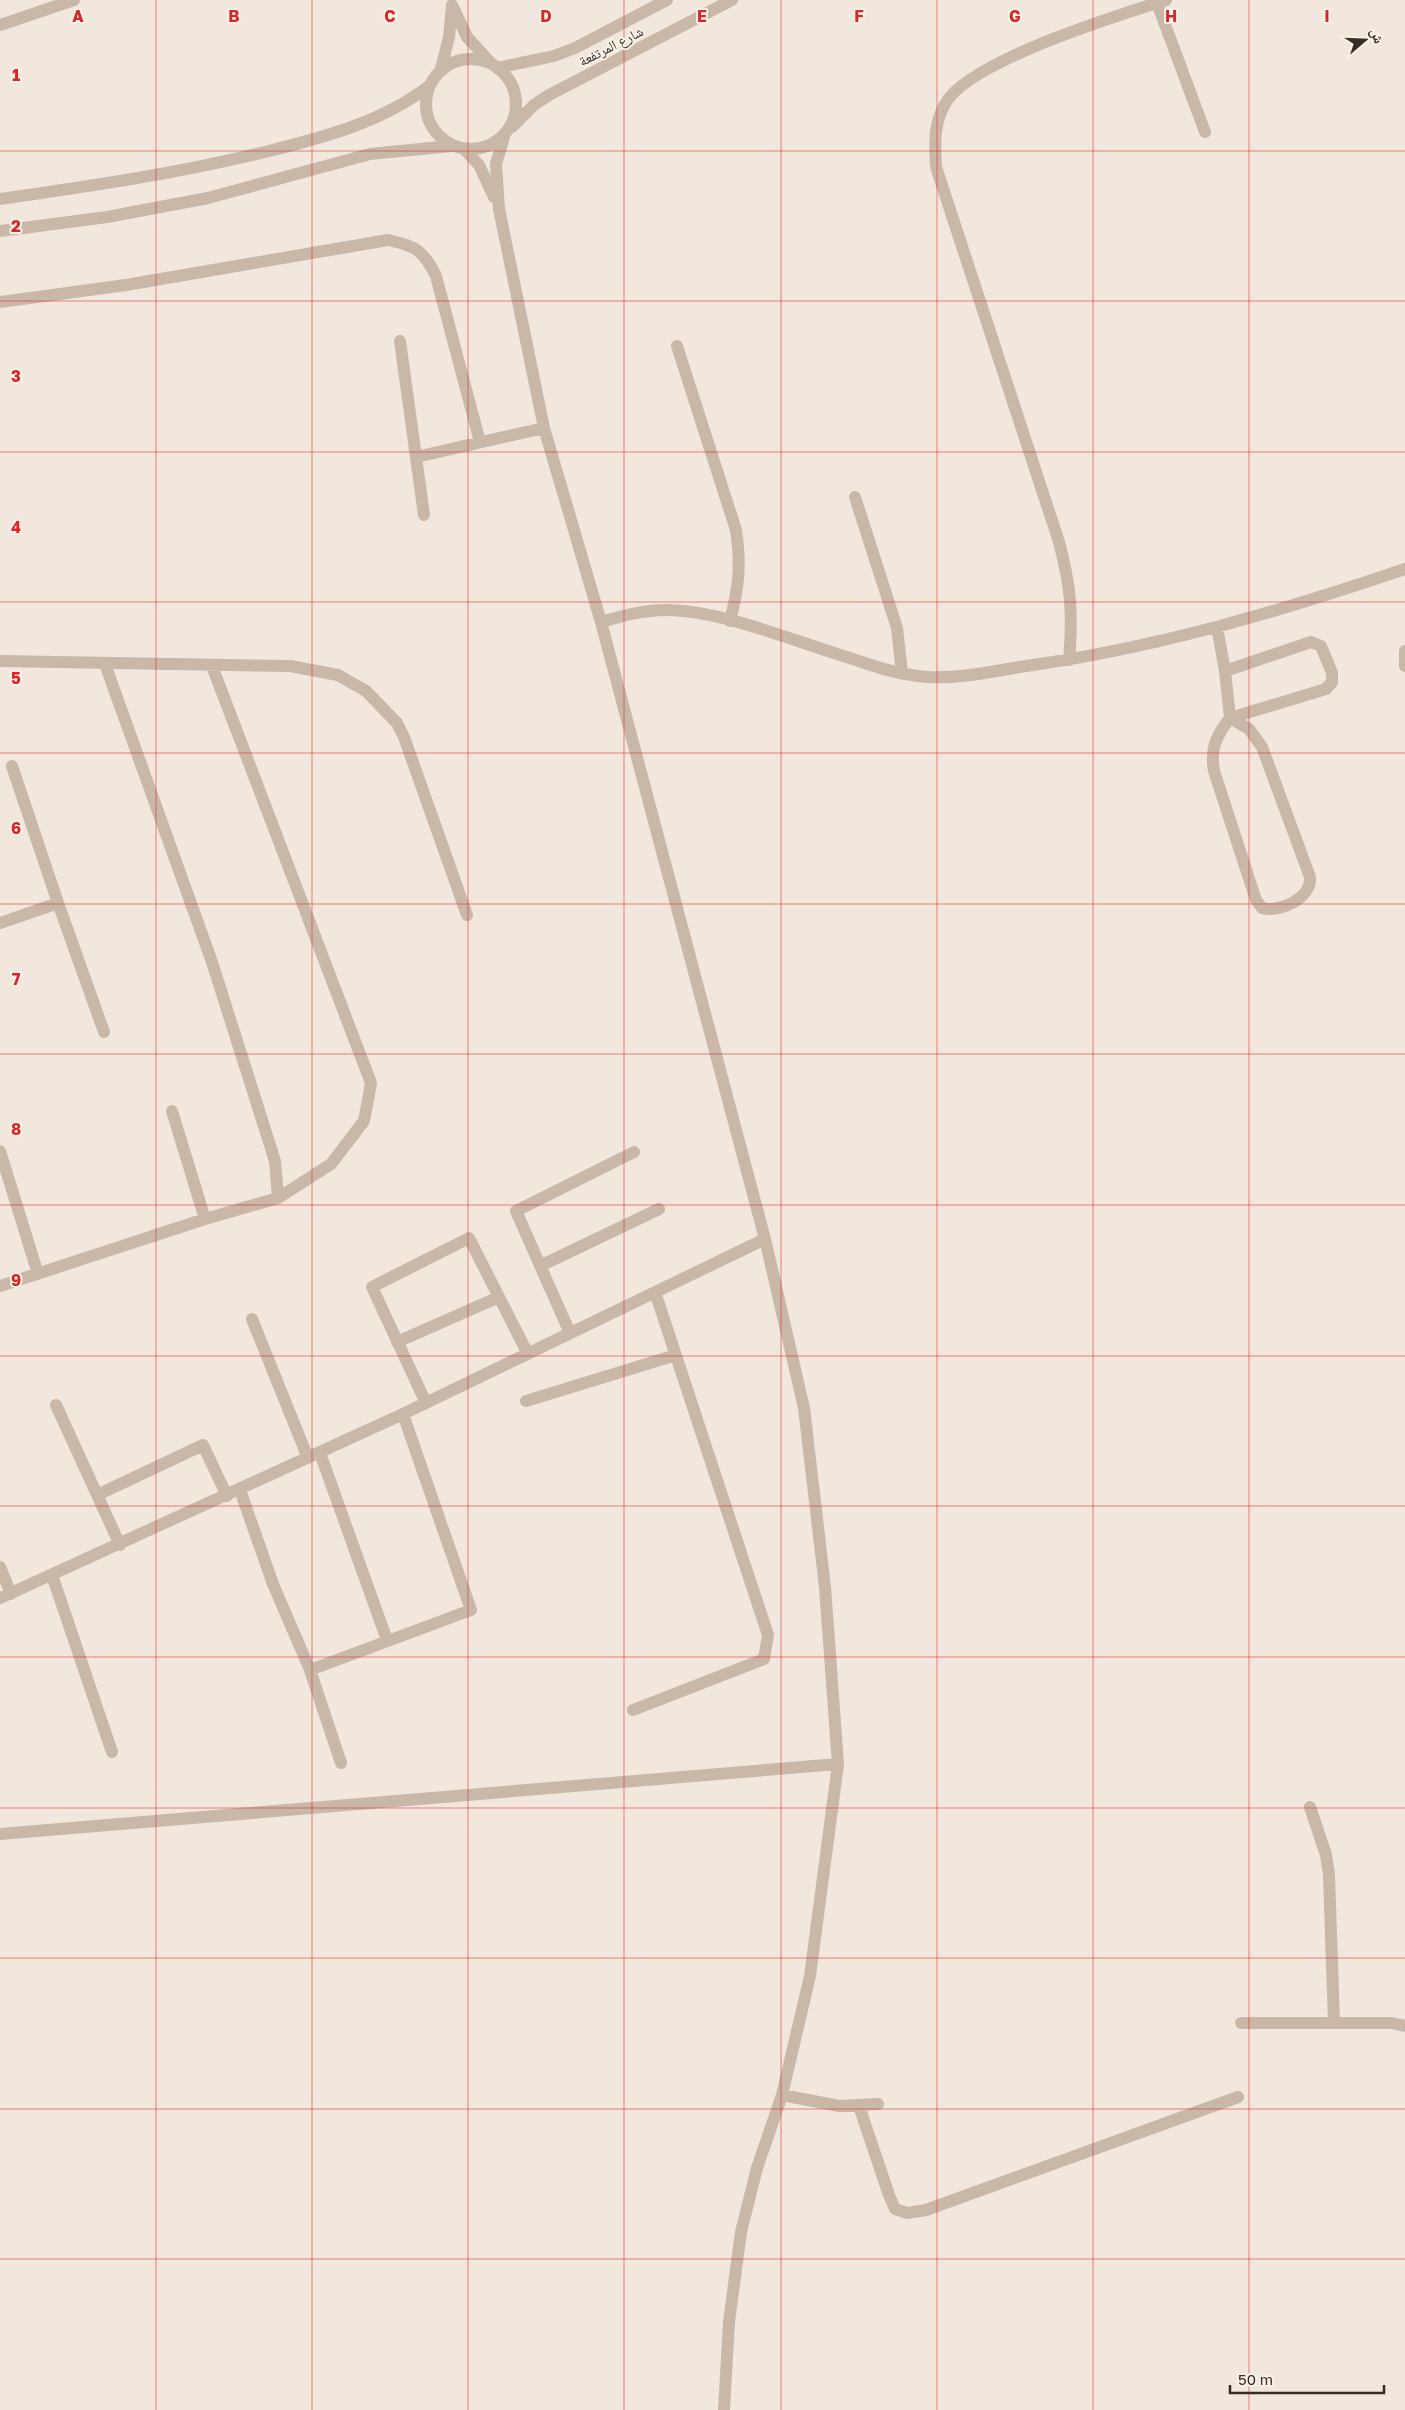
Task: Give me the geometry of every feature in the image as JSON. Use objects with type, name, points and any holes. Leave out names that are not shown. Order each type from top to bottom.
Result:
[{"type":"lane","points":[[0,26],[74,0]]},
{"type":"lane","name":"شارع المرتفعة","points":[[494,65],[554,56],[575,48],[667,0]]},
{"type":"lane","name":"شارع المرتفعة","points":[[507,133],[534,105],[549,95],[732,0]]},
{"type":"lane","points":[[452,2],[467,36],[512,84],[517,99],[516,114],[496,164],[499,209],[544,428],[600,622],[765,1239],[804,1408],[825,1587],[838,1764],[810,1976],[782,2095],[757,2168],[741,2232],[729,2322],[724,2410]]},
{"type":"lane","points":[[0,199],[111,184],[200,168],[324,137],[392,110],[412,99],[429,86],[441,68],[448,37],[452,2]]},
{"type":"lane","points":[[1069,660],[1072,619],[1069,580],[1059,542],[936,167],[934,133],[945,103],[964,82],[1036,45],[1162,2],[1205,132]]},
{"type":"lane","points":[[441,68],[461,60],[476,59],[494,65]]},
{"type":"lane","points":[[429,86],[426,100],[429,120],[440,138],[451,146],[465,150],[486,148],[507,133]]},
{"type":"lane","points":[[0,230],[107,217],[208,198],[370,154],[451,146]]},
{"type":"lane","points":[[465,150],[479,165],[499,209]]},
{"type":"lane","points":[[0,302],[126,285],[388,240],[413,246],[427,259],[436,276],[480,442]]},
{"type":"lane","points":[[400,341],[424,515]]},
{"type":"lane","points":[[676,346],[736,530],[740,560],[739,584],[730,621]]},
{"type":"lane","points":[[416,457],[544,428]]},
{"type":"lane","points":[[855,497],[897,628],[902,673]]},
{"type":"lane","points":[[600,622],[633,614],[665,610],[698,613],[902,673],[950,677],[1069,660],[1218,627],[1343,590],[1405,569]]},
{"type":"lane","points":[[1218,627],[1230,718],[1214,744],[1212,758],[1214,771],[1256,900],[1262,908],[1272,909],[1305,895],[1309,890],[1310,877],[1262,748],[1249,729],[1230,718]]},
{"type":"lane","points":[[1225,671],[1311,642],[1320,646],[1324,651],[1333,677],[1332,682],[1326,689],[1230,718]]},
{"type":"lane","points":[[1405,651],[1405,666]]},
{"type":"lane","points":[[0,661],[290,666],[338,675],[366,691],[397,723],[404,737],[467,914]]},
{"type":"lane","points":[[105,664],[212,962],[275,1161],[278,1198]]},
{"type":"lane","points":[[0,1286],[205,1219],[278,1198],[331,1164],[364,1122],[370,1083],[212,666]]},
{"type":"lane","points":[[12,766],[104,1032]]},
{"type":"lane","points":[[0,923],[58,903]]},
{"type":"lane","points":[[172,1111],[205,1219]]},
{"type":"lane","points":[[0,1151],[38,1274]]},
{"type":"lane","points":[[570,1333],[516,1211],[634,1152]]},
{"type":"lane","points":[[540,1266],[658,1209]]},
{"type":"lane","points":[[426,1403],[372,1287],[469,1238],[528,1354]]},
{"type":"lane","points":[[0,1567],[6,1596],[403,1414],[765,1239]]},
{"type":"lane","points":[[633,1710],[764,1658],[768,1635],[655,1292]]},
{"type":"lane","points":[[397,1342],[499,1297]]},
{"type":"lane","points":[[252,1319],[314,1455],[387,1640]]},
{"type":"lane","points":[[526,1401],[676,1355]]},
{"type":"lane","points":[[56,1405],[120,1544]]},
{"type":"lane","points":[[310,1670],[471,1610],[403,1414]]},
{"type":"lane","points":[[97,1495],[203,1445],[227,1496]]},
{"type":"lane","points":[[240,1490],[274,1584],[310,1670],[341,1763]]},
{"type":"lane","points":[[52,1575],[112,1752]]},
{"type":"lane","points":[[0,1834],[838,1764]]},
{"type":"lane","points":[[1310,1807],[1326,1855],[1329,1875],[1334,2023]]},
{"type":"lane","points":[[1241,2023],[1392,2023],[1405,2026]]},
{"type":"lane","points":[[782,2095],[839,2106],[878,2104]]},
{"type":"lane","points":[[860,2106],[895,2209],[907,2213],[926,2210],[1238,2097]]}]
